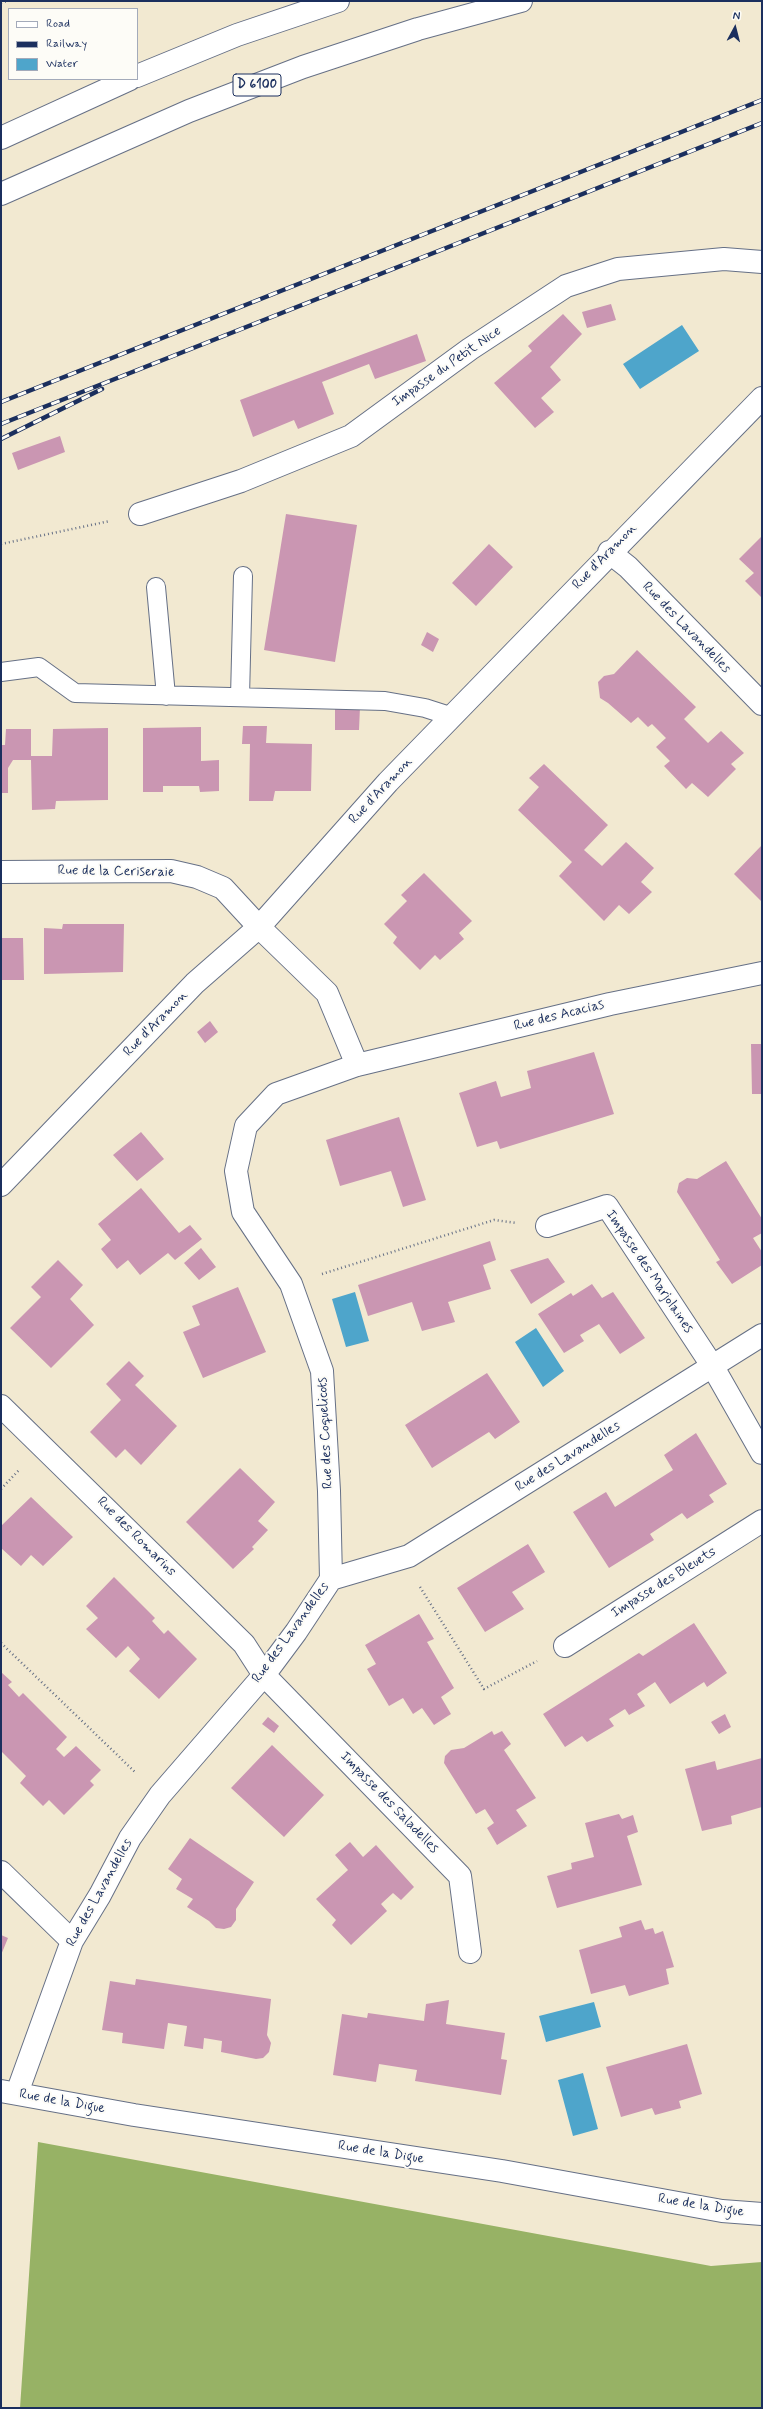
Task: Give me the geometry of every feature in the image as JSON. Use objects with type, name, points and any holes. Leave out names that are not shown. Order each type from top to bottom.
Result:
[{"type":"street","points":[[138,76],[236,35],[338,1]]},
{"type":"street","name":"D 6100","points":[[1,194],[189,111],[303,67],[418,29],[521,1]]},
{"type":"street","points":[[1,138],[91,95],[128,80]]},
{"type":"street","name":"Impasse du Petit Nice","points":[[140,514],[241,481],[351,436],[470,349],[566,286],[618,269],[724,259],[762,262]]},
{"type":"street","name":"Rue d'Aramon","points":[[1,1185],[195,983],[259,927],[388,782],[453,717],[609,552],[762,398]]},
{"type":"street","name":"Rue des Lavandelles","points":[[609,552],[628,567],[705,648],[762,704]]},
{"type":"street","name":"Rue de la Ceriseraie","points":[[1,872],[171,871],[197,876],[223,888],[259,927],[327,993],[357,1065]]},
{"type":"street","name":"Rue des Acacias","points":[[357,1065],[610,1004],[762,973]]},
{"type":"street","name":"Rue des Coquelicots","points":[[331,1579],[330,1491],[322,1371],[291,1284],[243,1212],[236,1171],[246,1126],[276,1094],[357,1065]]},
{"type":"street","name":"Impasse des Marjolaines","points":[[547,1226],[607,1206],[713,1367]]},
{"type":"street","name":"Rue des Lavandelles","points":[[9,2092],[72,1941],[100,1895],[130,1838],[160,1795],[264,1675],[296,1632],[331,1579],[409,1556],[762,1335]]},
{"type":"street","points":[[713,1367],[762,1453]]},
{"type":"street","name":"Rue des Romarins","points":[[1,1406],[244,1644],[264,1675]]},
{"type":"street","name":"Impasse des Bleuets","points":[[565,1646],[762,1521]]},
{"type":"street","name":"Impasse des Saladelles","points":[[264,1675],[460,1876],[470,1952]]},
{"type":"street","points":[[1,1872],[72,1941]]},
{"type":"street","name":"Rue de la Digue","points":[[9,2092],[134,2115],[502,2171],[722,2211],[762,2214]]},
{"type":"lane","points":[[240,697],[243,576]]},
{"type":"lane","points":[[156,587],[166,696]]},
{"type":"lane","points":[[1,672],[38,667],[75,693],[385,701],[425,708],[453,717]]},
{"type":"path","points":[[1,3],[7,1]]},
{"type":"path","points":[[1,544],[140,514]]},
{"type":"path","points":[[291,1284],[494,1220],[547,1226]]},
{"type":"path","points":[[409,1556],[422,1591],[484,1690],[565,1646]]},
{"type":"path","points":[[1,1643],[160,1795]]},
{"type":"green space","points":[[38,2142],[711,2266],[762,2262],[762,2408],[20,2408]]},
{"type":"water","points":[[682,325],[699,351],[640,389],[623,364]]},
{"type":"water","points":[[355,1292],[369,1341],[346,1347],[332,1299]]},
{"type":"water","points":[[536,1328],[564,1371],[543,1387],[515,1342]]},
{"type":"water","points":[[594,2002],[601,2027],[546,2042],[539,2016]]},
{"type":"water","points":[[583,2073],[598,2129],[573,2136],[558,2080]]},
{"type":"building","points":[[611,304],[616,320],[587,328],[582,312]]},
{"type":"building","points":[[563,314],[582,334],[550,367],[561,380],[541,398],[554,412],[535,428],[494,383],[532,351],[528,346]]},
{"type":"building","points":[[417,334],[426,361],[375,379],[369,364],[322,382],[334,414],[298,429],[294,420],[253,437],[240,400]]},
{"type":"building","points":[[60,436],[65,452],[18,470],[12,453]]},
{"type":"building","points":[[286,514],[357,525],[335,662],[264,650]]},
{"type":"building","points":[[762,536],[762,598],[745,581],[754,573],[739,559]]},
{"type":"building","points":[[489,544],[513,567],[476,606],[452,583]]},
{"type":"building","points":[[427,632],[439,639],[433,652],[421,645]]},
{"type":"building","points":[[637,650],[696,707],[684,719],[708,743],[721,731],[744,753],[731,764],[736,769],[708,797],[692,783],[686,789],[664,766],[670,761],[656,747],[666,738],[652,724],[648,727],[638,717],[631,723],[600,698],[598,682],[604,676],[614,674]]},
{"type":"building","points":[[335,707],[360,707],[359,730],[335,730]]},
{"type":"building","points":[[243,726],[267,726],[266,743],[312,744],[311,791],[275,791],[273,801],[249,801],[250,744],[242,744]]},
{"type":"building","points":[[201,727],[201,761],[219,760],[219,791],[200,792],[199,786],[163,786],[163,792],[143,792],[143,728]]},
{"type":"building","points":[[108,728],[108,800],[56,801],[55,809],[32,810],[31,760],[13,760],[8,768],[8,793],[1,793],[1,745],[5,745],[6,729],[31,729],[31,756],[52,756],[53,729]]},
{"type":"building","points":[[544,764],[608,825],[584,850],[602,866],[626,842],[654,868],[641,882],[652,892],[629,914],[619,905],[604,921],[559,876],[572,862],[518,810],[539,787],[529,778]]},
{"type":"building","points":[[762,845],[762,902],[734,874]]},
{"type":"building","points":[[424,873],[472,921],[459,933],[464,939],[440,960],[435,955],[420,970],[393,943],[397,937],[384,924],[407,901],[401,895]]},
{"type":"building","points":[[63,924],[124,924],[123,972],[44,974],[44,928],[62,929]]},
{"type":"building","points":[[1,938],[23,938],[24,980],[1,980]]},
{"type":"building","points":[[210,1021],[218,1032],[205,1043],[197,1032]]},
{"type":"building","points":[[751,1044],[762,1044],[762,1094],[752,1094]]},
{"type":"building","points":[[594,1052],[614,1114],[500,1149],[497,1141],[477,1147],[459,1093],[496,1081],[501,1097],[531,1088],[527,1071]]},
{"type":"building","points":[[399,1117],[426,1200],[403,1207],[391,1171],[340,1186],[326,1140]]},
{"type":"building","points":[[141,1132],[164,1159],[137,1181],[113,1155]]},
{"type":"building","points":[[726,1161],[762,1219],[762,1233],[753,1238],[762,1252],[762,1265],[732,1284],[716,1262],[720,1260],[677,1192],[679,1183],[687,1178],[697,1179]]},
{"type":"building","points":[[141,1188],[179,1233],[190,1225],[202,1239],[175,1260],[168,1253],[140,1275],[128,1260],[117,1269],[101,1249],[111,1240],[98,1224]]},
{"type":"building","points":[[490,1241],[496,1260],[483,1265],[491,1289],[448,1302],[455,1322],[422,1331],[412,1302],[368,1316],[358,1285]]},
{"type":"building","points":[[201,1248],[216,1267],[199,1280],[184,1263]]},
{"type":"building","points":[[548,1258],[565,1282],[531,1304],[510,1270]]},
{"type":"building","points":[[58,1260],[83,1285],[70,1299],[94,1325],[51,1368],[10,1328],[41,1297],[31,1287]]},
{"type":"building","points":[[592,1284],[602,1298],[613,1292],[645,1338],[620,1354],[599,1324],[580,1335],[584,1341],[564,1353],[538,1314],[571,1293],[573,1296]]},
{"type":"building","points":[[238,1287],[266,1352],[203,1378],[183,1332],[200,1325],[192,1306]]},
{"type":"building","points":[[129,1361],[144,1376],[135,1385],[177,1426],[141,1465],[125,1449],[116,1458],[90,1432],[121,1400],[106,1384]]},
{"type":"building","points":[[487,1373],[520,1422],[495,1439],[489,1432],[432,1468],[405,1425]]},
{"type":"building","points":[[696,1433],[727,1484],[709,1495],[714,1502],[687,1519],[682,1513],[650,1534],[654,1540],[609,1568],[573,1512],[606,1492],[615,1507],[673,1470],[664,1455]]},
{"type":"building","points":[[240,1468],[275,1502],[258,1521],[268,1530],[252,1547],[254,1549],[233,1569],[186,1522]]},
{"type":"building","points":[[31,1497],[73,1537],[43,1566],[31,1555],[21,1566],[1,1548],[1,1526]]},
{"type":"building","points":[[528,1544],[545,1572],[512,1592],[524,1609],[485,1632],[457,1588]]},
{"type":"building","points":[[114,1577],[155,1618],[152,1621],[164,1634],[168,1630],[197,1659],[159,1699],[129,1671],[140,1659],[128,1646],[116,1658],[86,1629],[98,1618],[86,1606]]},
{"type":"building","points":[[419,1614],[434,1639],[427,1642],[454,1688],[441,1697],[451,1714],[434,1725],[422,1708],[413,1714],[403,1698],[389,1706],[367,1669],[376,1664],[365,1645]]},
{"type":"building","points":[[694,1623],[727,1673],[707,1687],[704,1682],[670,1704],[655,1682],[637,1694],[645,1706],[629,1715],[625,1709],[609,1719],[614,1726],[587,1742],[582,1736],[565,1747],[543,1714],[639,1653],[643,1656]]},
{"type":"building","points":[[1,1672],[12,1682],[8,1685],[19,1697],[23,1693],[67,1737],[56,1749],[64,1757],[76,1746],[101,1770],[90,1781],[94,1785],[64,1815],[49,1800],[43,1806],[20,1783],[26,1776],[1,1751]]},
{"type":"building","points":[[725,1714],[731,1727],[719,1734],[711,1722]]},
{"type":"building","points":[[268,1717],[279,1726],[274,1733],[262,1724]]},
{"type":"building","points":[[492,1731],[494,1735],[502,1731],[511,1744],[504,1750],[536,1798],[516,1810],[527,1826],[497,1845],[487,1828],[494,1823],[485,1809],[476,1814],[444,1763],[445,1756],[451,1750],[464,1748]]},
{"type":"building","points":[[272,1745],[324,1795],[284,1837],[231,1788]]},
{"type":"building","points":[[762,1758],[762,1807],[731,1816],[732,1824],[702,1831],[685,1769],[715,1761],[717,1770]]},
{"type":"building","points":[[619,1814],[622,1819],[633,1815],[638,1832],[627,1836],[642,1885],[557,1908],[547,1876],[572,1869],[571,1863],[594,1857],[585,1823]]},
{"type":"building","points":[[190,1838],[254,1882],[236,1909],[236,1920],[231,1927],[224,1929],[216,1928],[209,1921],[187,1907],[193,1899],[176,1889],[182,1879],[168,1869]]},
{"type":"building","points":[[350,1842],[363,1857],[376,1845],[414,1887],[401,1900],[393,1893],[381,1904],[387,1911],[351,1945],[332,1925],[336,1920],[316,1899],[348,1870],[335,1855]]},
{"type":"building","points":[[641,1920],[645,1930],[653,1928],[655,1934],[663,1931],[674,1967],[666,1969],[669,1984],[629,1996],[625,1985],[591,1994],[579,1950],[622,1937],[619,1927]]},
{"type":"building","points":[[1,1935],[8,1938],[1,1955]]},
{"type":"building","points":[[136,1979],[271,1999],[267,2035],[271,2043],[269,2052],[263,2058],[256,2059],[221,2052],[222,2041],[204,2038],[203,2049],[184,2046],[187,2026],[168,2023],[164,2049],[122,2043],[123,2033],[102,2030],[110,1981],[135,1985]]},
{"type":"building","points":[[449,2000],[446,2024],[505,2033],[501,2059],[507,2060],[501,2095],[415,2081],[417,2070],[379,2064],[376,2082],[333,2075],[342,2014],[367,2018],[368,2013],[424,2021],[426,2004]]},
{"type":"building","points":[[687,2044],[702,2094],[679,2101],[681,2108],[655,2115],[652,2108],[621,2117],[606,2067]]},
{"type":"railway","points":[[1,402],[762,100]]},
{"type":"railway","points":[[1,424],[762,123]]},
{"type":"railway","points":[[1,439],[102,389]]}]
